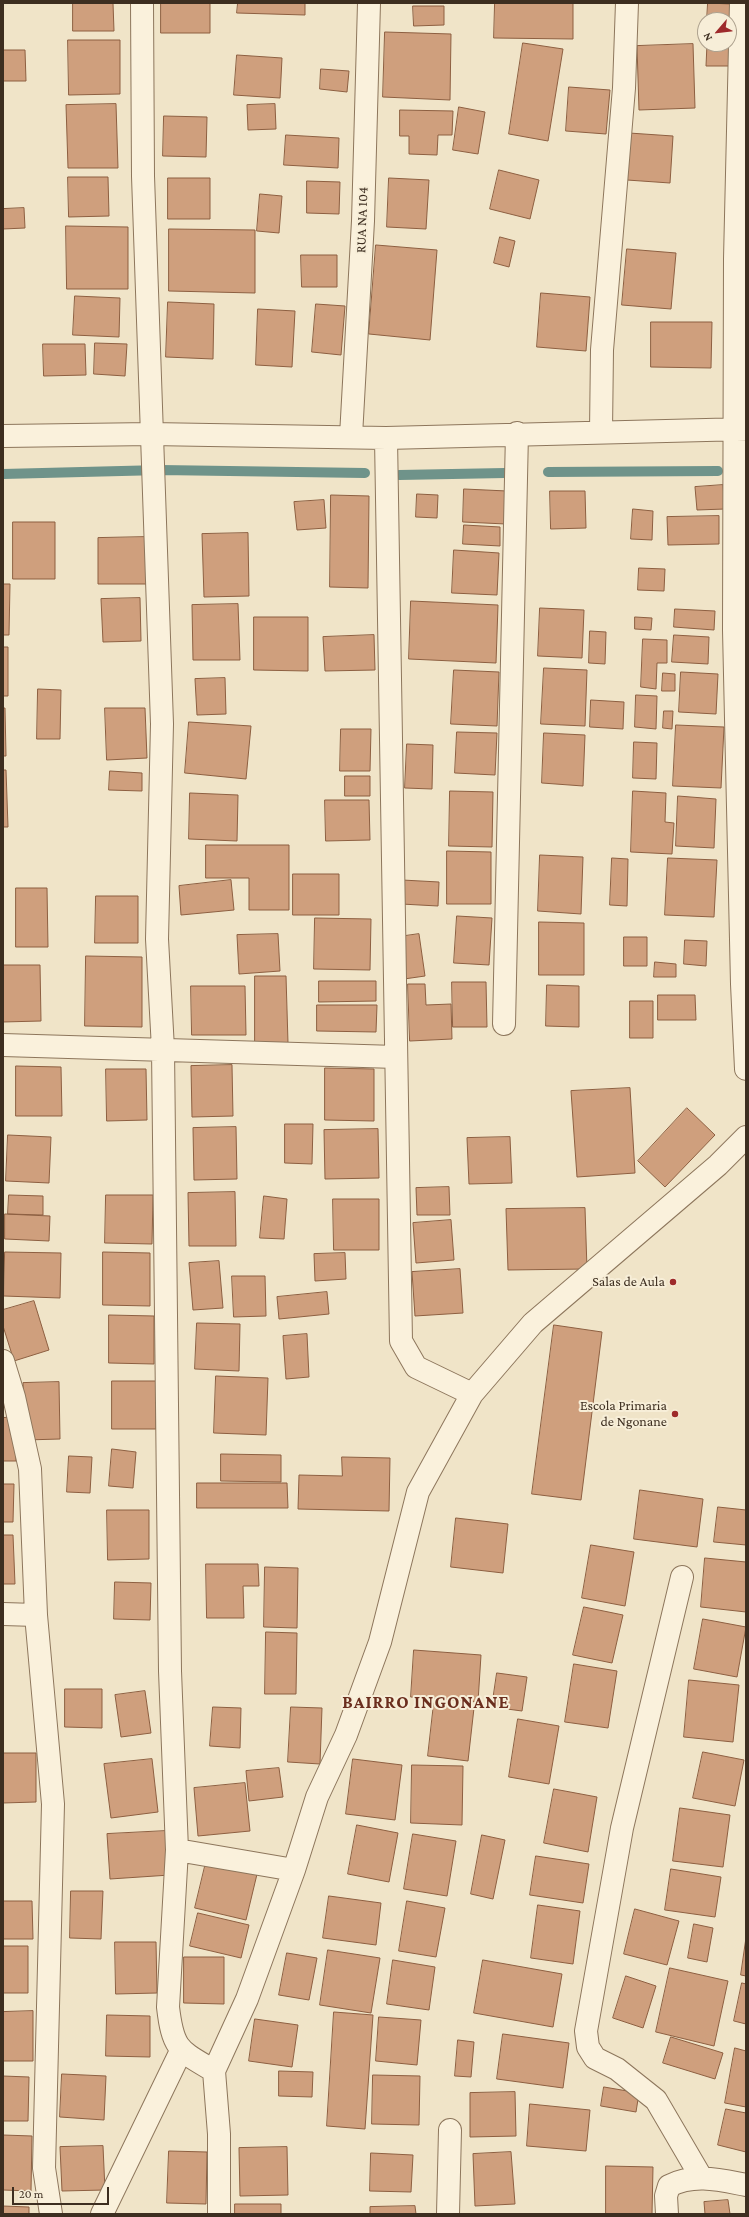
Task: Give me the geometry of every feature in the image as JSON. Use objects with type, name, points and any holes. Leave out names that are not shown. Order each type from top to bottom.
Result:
[{"type":"street","points":[[142,3],[143,176],[162,724],[157,939],[163,1049],[170,1671],[177,1850],[168,2007],[171,2032],[182,2051],[214,2071]]},
{"type":"street","name":"RUA NA 104","points":[[350,436],[362,221],[369,3]]},
{"type":"street","points":[[601,431],[602,350],[624,88],[627,3]]},
{"type":"street","points":[[741,3],[740,429],[734,646],[742,992],[746,1069]]},
{"type":"street","points":[[3,436],[151,434],[350,436],[386,438],[601,431],[740,429]]},
{"type":"street","points":[[504,1024],[517,434]]},
{"type":"street","points":[[386,438],[401,1341],[416,1367],[472,1394]]},
{"type":"street","points":[[3,1045],[396,1057]]},
{"type":"street","points":[[219,2214],[219,2134],[214,2071],[248,1999],[294,1870],[317,1797],[346,1735],[380,1642],[418,1492],[472,1394],[533,1324],[712,1170],[746,1137]]},
{"type":"street","points":[[3,1361],[14,1397],[30,1469],[36,1615],[53,1804],[44,2168],[51,2214]]},
{"type":"street","points":[[682,1577],[622,1828],[586,2031],[588,2046],[595,2058],[617,2069],[656,2100],[701,2177]]},
{"type":"street","points":[[3,1614],[36,1615]]},
{"type":"street","points":[[177,1850],[294,1870]]},
{"type":"street","points":[[102,2214],[182,2051]]},
{"type":"street","points":[[448,2214],[450,2130]]},
{"type":"street","points":[[667,2214],[666,2196],[669,2186],[680,2180],[701,2177],[746,2185]]},
{"type":"building","points":[[73,3],[113,3],[114,31],[73,31]]},
{"type":"building","points":[[161,3],[210,3],[210,33],[161,33]]},
{"type":"building","points":[[238,3],[305,3],[305,15],[237,13]]},
{"type":"building","points":[[495,3],[573,3],[573,39],[494,38]]},
{"type":"building","points":[[708,3],[731,4],[731,12],[707,12]]},
{"type":"building","points":[[413,6],[444,6],[444,25],[414,26]]},
{"type":"building","points":[[385,32],[451,34],[450,100],[383,97]]},
{"type":"building","points":[[68,40],[120,40],[120,94],[69,95]]},
{"type":"building","points":[[523,43],[563,49],[548,141],[509,134]]},
{"type":"building","points":[[693,44],[695,108],[639,110],[637,46]]},
{"type":"building","points":[[3,50],[25,50],[26,81],[3,81]]},
{"type":"building","points":[[707,52],[729,52],[729,66],[706,66]]},
{"type":"building","points":[[237,55],[282,58],[280,98],[234,95]]},
{"type":"building","points":[[321,69],[349,71],[347,92],[320,89]]},
{"type":"building","points":[[569,87],[610,90],[606,134],[566,131]]},
{"type":"building","points":[[116,104],[118,168],[68,168],[66,105]]},
{"type":"building","points":[[275,104],[276,129],[248,130],[247,105]]},
{"type":"building","points":[[459,107],[485,112],[478,154],[453,150]]},
{"type":"building","points":[[400,110],[453,111],[452,135],[438,135],[437,155],[409,154],[409,136],[400,136]]},
{"type":"building","points":[[164,116],[207,117],[206,157],[163,156]]},
{"type":"building","points":[[629,133],[673,136],[670,183],[627,180]]},
{"type":"building","points":[[286,135],[339,138],[338,168],[284,165]]},
{"type":"building","points":[[499,170],[539,180],[530,219],[490,209]]},
{"type":"building","points":[[68,177],[108,177],[109,216],[69,217]]},
{"type":"building","points":[[168,178],[210,178],[210,219],[168,219]]},
{"type":"building","points":[[389,178],[429,180],[426,229],[387,227]]},
{"type":"building","points":[[307,181],[340,182],[339,214],[307,213]]},
{"type":"building","points":[[260,194],[282,196],[279,233],[257,231]]},
{"type":"building","points":[[24,208],[25,228],[3,229],[3,209]]},
{"type":"building","points":[[66,226],[128,227],[128,289],[67,289]]},
{"type":"building","points":[[169,229],[255,230],[255,293],[169,291]]},
{"type":"building","points":[[500,237],[515,241],[509,267],[494,263]]},
{"type":"building","points":[[376,245],[437,250],[430,340],[369,334]]},
{"type":"building","points":[[627,249],[676,253],[671,309],[622,305]]},
{"type":"building","points":[[301,255],[337,255],[337,287],[302,287]]},
{"type":"building","points":[[541,293],[590,297],[586,351],[537,347]]},
{"type":"building","points":[[75,296],[120,298],[119,337],[73,335]]},
{"type":"building","points":[[168,302],[214,304],[213,359],[166,357]]},
{"type":"building","points":[[316,304],[345,306],[341,355],[312,352]]},
{"type":"building","points":[[258,309],[295,311],[292,367],[256,365]]},
{"type":"building","points":[[651,322],[712,322],[711,368],[651,367]]},
{"type":"building","points":[[95,343],[127,344],[125,376],[94,374]]},
{"type":"building","points":[[43,344],[85,344],[86,375],[44,376]]},
{"type":"building","points":[[723,485],[725,509],[697,510],[695,487]]},
{"type":"building","points":[[464,489],[507,491],[506,524],[463,522]]},
{"type":"building","points":[[550,491],[585,491],[586,528],[551,529]]},
{"type":"building","points":[[417,494],[438,495],[437,518],[416,517]]},
{"type":"building","points":[[331,495],[369,496],[368,588],[330,587]]},
{"type":"building","points":[[324,500],[326,528],[297,530],[294,502]]},
{"type":"building","points":[[633,509],[653,511],[652,540],[631,539]]},
{"type":"building","points":[[719,516],[719,544],[668,545],[667,517]]},
{"type":"building","points":[[13,522],[55,522],[55,579],[13,579]]},
{"type":"building","points":[[464,525],[500,527],[500,546],[463,544]]},
{"type":"building","points":[[248,533],[249,596],[204,597],[202,534]]},
{"type":"building","points":[[147,537],[148,584],[98,584],[98,538]]},
{"type":"building","points":[[454,550],[499,553],[497,595],[452,593]]},
{"type":"building","points":[[639,568],[665,569],[664,591],[638,590]]},
{"type":"building","points":[[3,584],[10,584],[9,635],[3,635]]},
{"type":"building","points":[[140,598],[141,641],[103,642],[101,599]]},
{"type":"building","points":[[411,601],[498,605],[496,663],[409,659]]},
{"type":"building","points":[[238,604],[240,660],[193,660],[192,605]]},
{"type":"building","points":[[540,608],[584,610],[582,658],[538,656]]},
{"type":"building","points":[[675,609],[715,611],[714,630],[674,627]]},
{"type":"building","points":[[254,617],[308,617],[308,671],[254,670]]},
{"type":"building","points":[[635,617],[652,618],[651,630],[635,629]]},
{"type":"building","points":[[590,631],[606,632],[605,664],[589,663]]},
{"type":"building","points":[[374,635],[375,670],[325,671],[323,637]]},
{"type":"building","points":[[674,635],[709,637],[708,664],[672,662]]},
{"type":"building","points":[[643,639],[667,640],[667,663],[657,663],[656,689],[641,687]]},
{"type":"building","points":[[3,647],[8,647],[8,696],[3,696]]},
{"type":"building","points":[[544,668],[587,670],[585,726],[541,724]]},
{"type":"building","points":[[454,670],[499,672],[497,726],[451,724]]},
{"type":"building","points":[[681,672],[718,674],[716,714],[679,712]]},
{"type":"building","points":[[663,673],[675,674],[675,691],[662,691]]},
{"type":"building","points":[[225,678],[226,714],[197,715],[195,679]]},
{"type":"building","points":[[38,689],[61,690],[60,739],[37,739]]},
{"type":"building","points":[[636,695],[657,696],[656,729],[635,727]]},
{"type":"building","points":[[591,700],[624,702],[623,729],[590,727]]},
{"type":"building","points":[[3,708],[5,708],[6,756],[3,756]]},
{"type":"building","points":[[105,708],[145,708],[147,758],[107,760]]},
{"type":"building","points":[[664,711],[673,711],[672,729],[663,728]]},
{"type":"building","points":[[189,722],[251,726],[246,779],[185,773]]},
{"type":"building","points":[[676,725],[724,727],[721,788],[673,786]]},
{"type":"building","points":[[341,729],[371,729],[370,771],[340,771]]},
{"type":"building","points":[[457,732],[497,733],[495,775],[455,773]]},
{"type":"building","points":[[544,733],[585,735],[583,786],[542,783]]},
{"type":"building","points":[[634,742],[657,743],[656,779],[633,778]]},
{"type":"building","points":[[407,744],[433,745],[432,789],[405,788]]},
{"type":"building","points":[[3,770],[6,770],[8,827],[3,827]]},
{"type":"building","points":[[110,771],[142,773],[142,791],[109,790]]},
{"type":"building","points":[[345,776],[370,776],[370,796],[345,796]]},
{"type":"building","points":[[450,791],[493,792],[492,847],[449,846]]},
{"type":"building","points":[[633,791],[666,793],[665,822],[674,823],[672,854],[631,852]]},
{"type":"building","points":[[190,793],[238,795],[237,841],[189,839]]},
{"type":"building","points":[[678,796],[716,799],[714,848],[676,846]]},
{"type":"building","points":[[325,800],[369,800],[370,840],[326,841]]},
{"type":"building","points":[[206,845],[289,845],[289,910],[249,910],[249,878],[206,878]]},
{"type":"building","points":[[447,851],[491,852],[491,904],[447,904]]},
{"type":"building","points":[[540,855],[583,857],[581,914],[538,911]]},
{"type":"building","points":[[612,858],[628,859],[627,906],[610,905]]},
{"type":"building","points":[[668,858],[717,860],[714,917],[665,915]]},
{"type":"building","points":[[293,874],[339,874],[339,915],[293,915]]},
{"type":"building","points":[[231,880],[234,910],[181,915],[179,886]]},
{"type":"building","points":[[402,880],[439,882],[438,906],[401,904]]},
{"type":"building","points":[[16,888],[47,888],[48,947],[16,947]]},
{"type":"building","points":[[96,896],[138,896],[138,943],[95,943]]},
{"type":"building","points":[[457,916],[492,918],[489,965],[454,963]]},
{"type":"building","points":[[315,918],[371,919],[370,970],[314,969]]},
{"type":"building","points":[[539,922],[584,923],[584,975],[539,975]]},
{"type":"building","points":[[278,934],[280,971],[239,974],[237,935]]},
{"type":"building","points":[[419,934],[425,976],[404,979],[398,937]]},
{"type":"building","points":[[624,937],[647,937],[647,966],[624,966]]},
{"type":"building","points":[[685,940],[707,941],[706,966],[684,964]]},
{"type":"building","points":[[86,956],[142,957],[142,1027],[85,1026]]},
{"type":"building","points":[[655,962],[676,964],[676,977],[654,977]]},
{"type":"building","points":[[3,965],[40,965],[41,1021],[3,1022]]},
{"type":"building","points":[[255,976],[286,976],[288,1043],[255,1043]]},
{"type":"building","points":[[319,981],[376,981],[376,1001],[319,1002]]},
{"type":"building","points":[[452,982],[486,982],[487,1027],[453,1027]]},
{"type":"building","points":[[408,984],[425,984],[426,1005],[451,1004],[452,1039],[410,1041]]},
{"type":"building","points":[[547,985],[579,986],[579,1027],[546,1026]]},
{"type":"building","points":[[191,986],[245,986],[246,1035],[192,1035]]},
{"type":"building","points":[[658,995],[695,995],[696,1020],[658,1020]]},
{"type":"building","points":[[630,1001],[653,1001],[653,1038],[630,1038]]},
{"type":"building","points":[[317,1005],[377,1005],[376,1032],[317,1031]]},
{"type":"building","points":[[232,1065],[233,1116],[192,1117],[191,1066]]},
{"type":"building","points":[[16,1066],[61,1067],[62,1116],[16,1116]]},
{"type":"building","points":[[325,1068],[374,1069],[374,1121],[325,1120]]},
{"type":"building","points":[[106,1069],[146,1069],[147,1120],[107,1121]]},
{"type":"building","points":[[630,1088],[635,1173],[577,1177],[571,1091]]},
{"type":"building","points":[[687,1108],[715,1135],[665,1187],[638,1161]]},
{"type":"building","points":[[285,1124],[313,1124],[312,1164],[285,1163]]},
{"type":"building","points":[[236,1127],[237,1179],[194,1180],[193,1128]]},
{"type":"building","points":[[378,1129],[379,1178],[325,1179],[324,1130]]},
{"type":"building","points":[[8,1135],[51,1137],[49,1183],[6,1181]]},
{"type":"building","points":[[510,1137],[512,1183],[469,1184],[467,1138]]},
{"type":"building","points":[[449,1187],[450,1215],[417,1215],[416,1188]]},
{"type":"building","points":[[235,1192],[236,1246],[189,1246],[188,1193]]},
{"type":"building","points":[[9,1195],[43,1196],[43,1215],[8,1214]]},
{"type":"building","points":[[106,1195],[153,1195],[152,1244],[105,1243]]},
{"type":"building","points":[[264,1196],[287,1199],[284,1239],[260,1238]]},
{"type":"building","points":[[333,1199],[379,1199],[379,1250],[334,1250]]},
{"type":"building","points":[[585,1208],[587,1269],[508,1270],[506,1209]]},
{"type":"building","points":[[5,1214],[50,1216],[49,1241],[5,1239]]},
{"type":"building","points":[[451,1220],[454,1260],[416,1263],[413,1223]]},
{"type":"building","points":[[5,1252],[61,1253],[60,1298],[4,1296]]},
{"type":"building","points":[[103,1252],[150,1253],[150,1306],[103,1305]]},
{"type":"building","points":[[345,1253],[346,1279],[315,1281],[314,1254]]},
{"type":"building","points":[[219,1261],[223,1308],[193,1310],[189,1263]]},
{"type":"building","points":[[460,1269],[463,1313],[415,1316],[412,1272]]},
{"type":"building","points":[[232,1276],[265,1276],[266,1316],[234,1317]]},
{"type":"building","points":[[327,1292],[329,1314],[279,1319],[277,1297]]},
{"type":"building","points":[[34,1301],[49,1350],[14,1361],[3,1326],[3,1310]]},
{"type":"building","points":[[109,1315],[154,1316],[154,1364],[109,1363]]},
{"type":"building","points":[[197,1323],[240,1324],[239,1371],[195,1369]]},
{"type":"building","points":[[554,1325],[602,1332],[581,1500],[532,1494]]},
{"type":"building","points":[[307,1334],[309,1377],[286,1379],[283,1336]]},
{"type":"building","points":[[216,1376],[268,1378],[266,1435],[214,1433]]},
{"type":"building","points":[[112,1381],[156,1381],[156,1429],[112,1429]]},
{"type":"building","points":[[59,1382],[60,1439],[25,1440],[23,1383]]},
{"type":"building","points":[[15,1417],[16,1461],[3,1461],[3,1418]]},
{"type":"building","points":[[112,1449],[136,1452],[133,1488],[109,1486]]},
{"type":"building","points":[[221,1454],[281,1455],[281,1482],[221,1481]]},
{"type":"building","points":[[69,1456],[92,1457],[90,1493],[67,1492]]},
{"type":"building","points":[[342,1457],[390,1458],[389,1511],[298,1509],[299,1475],[342,1476]]},
{"type":"building","points":[[197,1483],[287,1483],[288,1508],[197,1508]]},
{"type":"building","points":[[3,1484],[14,1484],[13,1522],[3,1522]]},
{"type":"building","points":[[640,1490],[703,1499],[697,1547],[634,1539]]},
{"type":"building","points":[[718,1507],[746,1510],[746,1545],[714,1542]]},
{"type":"building","points":[[107,1510],[149,1510],[149,1559],[108,1560]]},
{"type":"building","points":[[456,1518],[508,1524],[503,1573],[451,1567]]},
{"type":"building","points":[[3,1535],[13,1535],[15,1584],[3,1584]]},
{"type":"building","points":[[591,1545],[634,1552],[625,1606],[582,1598]]},
{"type":"building","points":[[705,1558],[746,1562],[746,1612],[701,1607]]},
{"type":"building","points":[[206,1564],[258,1564],[259,1586],[243,1586],[244,1618],[207,1618]]},
{"type":"building","points":[[265,1567],[298,1568],[297,1628],[264,1627]]},
{"type":"building","points":[[115,1582],[151,1583],[150,1620],[114,1619]]},
{"type":"building","points":[[584,1607],[623,1615],[612,1663],[573,1655]]},
{"type":"building","points":[[703,1619],[746,1627],[737,1677],[694,1669]]},
{"type":"building","points":[[266,1632],[297,1633],[296,1694],[265,1694]]},
{"type":"building","points":[[414,1650],[481,1655],[478,1702],[411,1697]]},
{"type":"building","points":[[574,1664],[617,1671],[608,1728],[565,1722]]},
{"type":"building","points":[[497,1673],[527,1677],[522,1711],[492,1707]]},
{"type":"building","points":[[689,1680],[739,1685],[733,1742],[684,1737]]},
{"type":"building","points":[[65,1689],[102,1689],[102,1728],[65,1727]]},
{"type":"building","points":[[145,1691],[151,1733],[121,1737],[115,1695]]},
{"type":"building","points":[[434,1703],[474,1708],[468,1761],[428,1756]]},
{"type":"building","points":[[213,1707],[241,1708],[240,1748],[210,1746]]},
{"type":"building","points":[[291,1707],[322,1708],[320,1764],[288,1762]]},
{"type":"building","points":[[518,1719],[559,1726],[549,1784],[509,1777]]},
{"type":"building","points":[[703,1752],[744,1760],[735,1806],[693,1798]]},
{"type":"building","points":[[3,1753],[36,1753],[36,1802],[3,1803]]},
{"type":"building","points":[[152,1759],[158,1812],[111,1818],[104,1764]]},
{"type":"building","points":[[353,1759],[402,1765],[395,1820],[346,1814]]},
{"type":"building","points":[[412,1765],[463,1766],[462,1825],[411,1823]]},
{"type":"building","points":[[279,1768],[283,1797],[249,1801],[246,1771]]},
{"type":"building","points":[[245,1783],[250,1831],[198,1836],[194,1788]]},
{"type":"building","points":[[554,1789],[597,1797],[588,1852],[544,1843]]},
{"type":"building","points":[[680,1808],[730,1815],[723,1867],[673,1861]]},
{"type":"building","points":[[357,1825],[398,1833],[389,1882],[348,1874]]},
{"type":"building","points":[[166,1831],[170,1875],[110,1879],[107,1834]]},
{"type":"building","points":[[413,1834],[456,1841],[447,1896],[404,1889]]},
{"type":"building","points":[[482,1835],[505,1840],[493,1899],[471,1894]]},
{"type":"building","points":[[536,1856],[589,1864],[583,1903],[530,1895]]},
{"type":"building","points":[[207,1858],[258,1870],[246,1920],[195,1908]]},
{"type":"building","points":[[671,1869],[721,1877],[715,1917],[665,1910]]},
{"type":"building","points":[[71,1891],[103,1891],[101,1939],[70,1938]]},
{"type":"building","points":[[329,1896],[381,1903],[376,1945],[323,1938]]},
{"type":"building","points":[[3,1901],[32,1901],[33,1939],[3,1939]]},
{"type":"building","points":[[407,1901],[445,1908],[436,1957],[399,1951]]},
{"type":"building","points":[[538,1905],[580,1911],[573,1964],[531,1958]]},
{"type":"building","points":[[635,1909],[679,1921],[667,1965],[624,1954]]},
{"type":"building","points":[[198,1913],[249,1925],[241,1958],[190,1946]]},
{"type":"building","points":[[694,1924],[713,1928],[707,1962],[688,1958]]},
{"type":"building","points":[[746,1938],[746,1976],[741,1975]]},
{"type":"building","points":[[115,1942],[156,1942],[157,1993],[116,1994]]},
{"type":"building","points":[[3,1946],[28,1946],[28,1993],[3,1993]]},
{"type":"building","points":[[328,1950],[380,1958],[371,2013],[320,2005]]},
{"type":"building","points":[[287,1953],[317,1958],[309,2000],[279,1995]]},
{"type":"building","points":[[184,1957],[224,1957],[224,2004],[184,2003]]},
{"type":"building","points":[[393,1960],[435,1967],[429,2010],[387,2004]]},
{"type":"building","points":[[483,1960],[562,1974],[553,2027],[474,2013]]},
{"type":"building","points":[[670,1968],[728,1981],[714,2046],[656,2032]]},
{"type":"building","points":[[626,1976],[656,1986],[643,2028],[613,2018]]},
{"type":"building","points":[[742,1983],[746,1984],[746,2024],[734,2021]]},
{"type":"building","points":[[33,2011],[33,2061],[3,2061],[3,2012]]},
{"type":"building","points":[[334,2012],[373,2015],[365,2129],[327,2126]]},
{"type":"building","points":[[107,2015],[150,2016],[150,2057],[106,2056]]},
{"type":"building","points":[[379,2017],[421,2020],[417,2065],[376,2061]]},
{"type":"building","points":[[255,2019],[298,2025],[292,2067],[249,2061]]},
{"type":"building","points":[[503,2034],[569,2043],[563,2088],[497,2079]]},
{"type":"building","points":[[671,2037],[723,2053],[715,2079],[663,2063]]},
{"type":"building","points":[[458,2040],[474,2042],[471,2077],[455,2076]]},
{"type":"building","points":[[735,2048],[746,2051],[746,2107],[725,2103]]},
{"type":"building","points":[[279,2071],[313,2072],[312,2097],[279,2096]]},
{"type":"building","points":[[62,2074],[106,2076],[104,2120],[60,2117]]},
{"type":"building","points":[[373,2075],[420,2076],[419,2125],[372,2124]]},
{"type":"building","points":[[3,2076],[29,2077],[28,2121],[3,2121]]},
{"type":"building","points":[[604,2087],[639,2093],[636,2112],[601,2106]]},
{"type":"building","points":[[515,2092],[516,2136],[470,2137],[470,2093]]},
{"type":"building","points":[[530,2104],[590,2110],[586,2151],[527,2146]]},
{"type":"building","points":[[726,2109],[746,2113],[746,2152],[718,2145]]},
{"type":"building","points":[[3,2135],[32,2136],[31,2191],[3,2190]]},
{"type":"building","points":[[103,2146],[105,2190],[62,2191],[60,2147]]},
{"type":"building","points":[[287,2147],[288,2195],[240,2196],[239,2148]]},
{"type":"building","points":[[169,2151],[207,2152],[206,2204],[167,2203]]},
{"type":"building","points":[[511,2152],[515,2204],[475,2206],[473,2154]]},
{"type":"building","points":[[371,2153],[413,2155],[411,2192],[370,2191]]},
{"type":"building","points":[[606,2166],[653,2167],[652,2214],[606,2214]]},
{"type":"building","points":[[728,2200],[730,2214],[705,2214],[704,2202]]},
{"type":"building","points":[[235,2204],[281,2204],[281,2214],[235,2214]]},
{"type":"building","points":[[3,2206],[29,2207],[29,2214],[3,2214]]},
{"type":"building","points":[[415,2206],[416,2214],[370,2214],[370,2207]]},
{"type":"waterway","points":[[3,474],[161,470],[365,473]]},
{"type":"waterway","points":[[548,472],[718,471]]},
{"type":"waterway","points":[[399,475],[505,473]]},
{"type":"place","name":"Salas de Aula","points":[[673,1282]]},
{"type":"place","name":"Escola Primaria de Ngonane","points":[[675,1414]]},
{"type":"district","name":"BAIRRO INGONANE","points":[[426,1702]]}]
